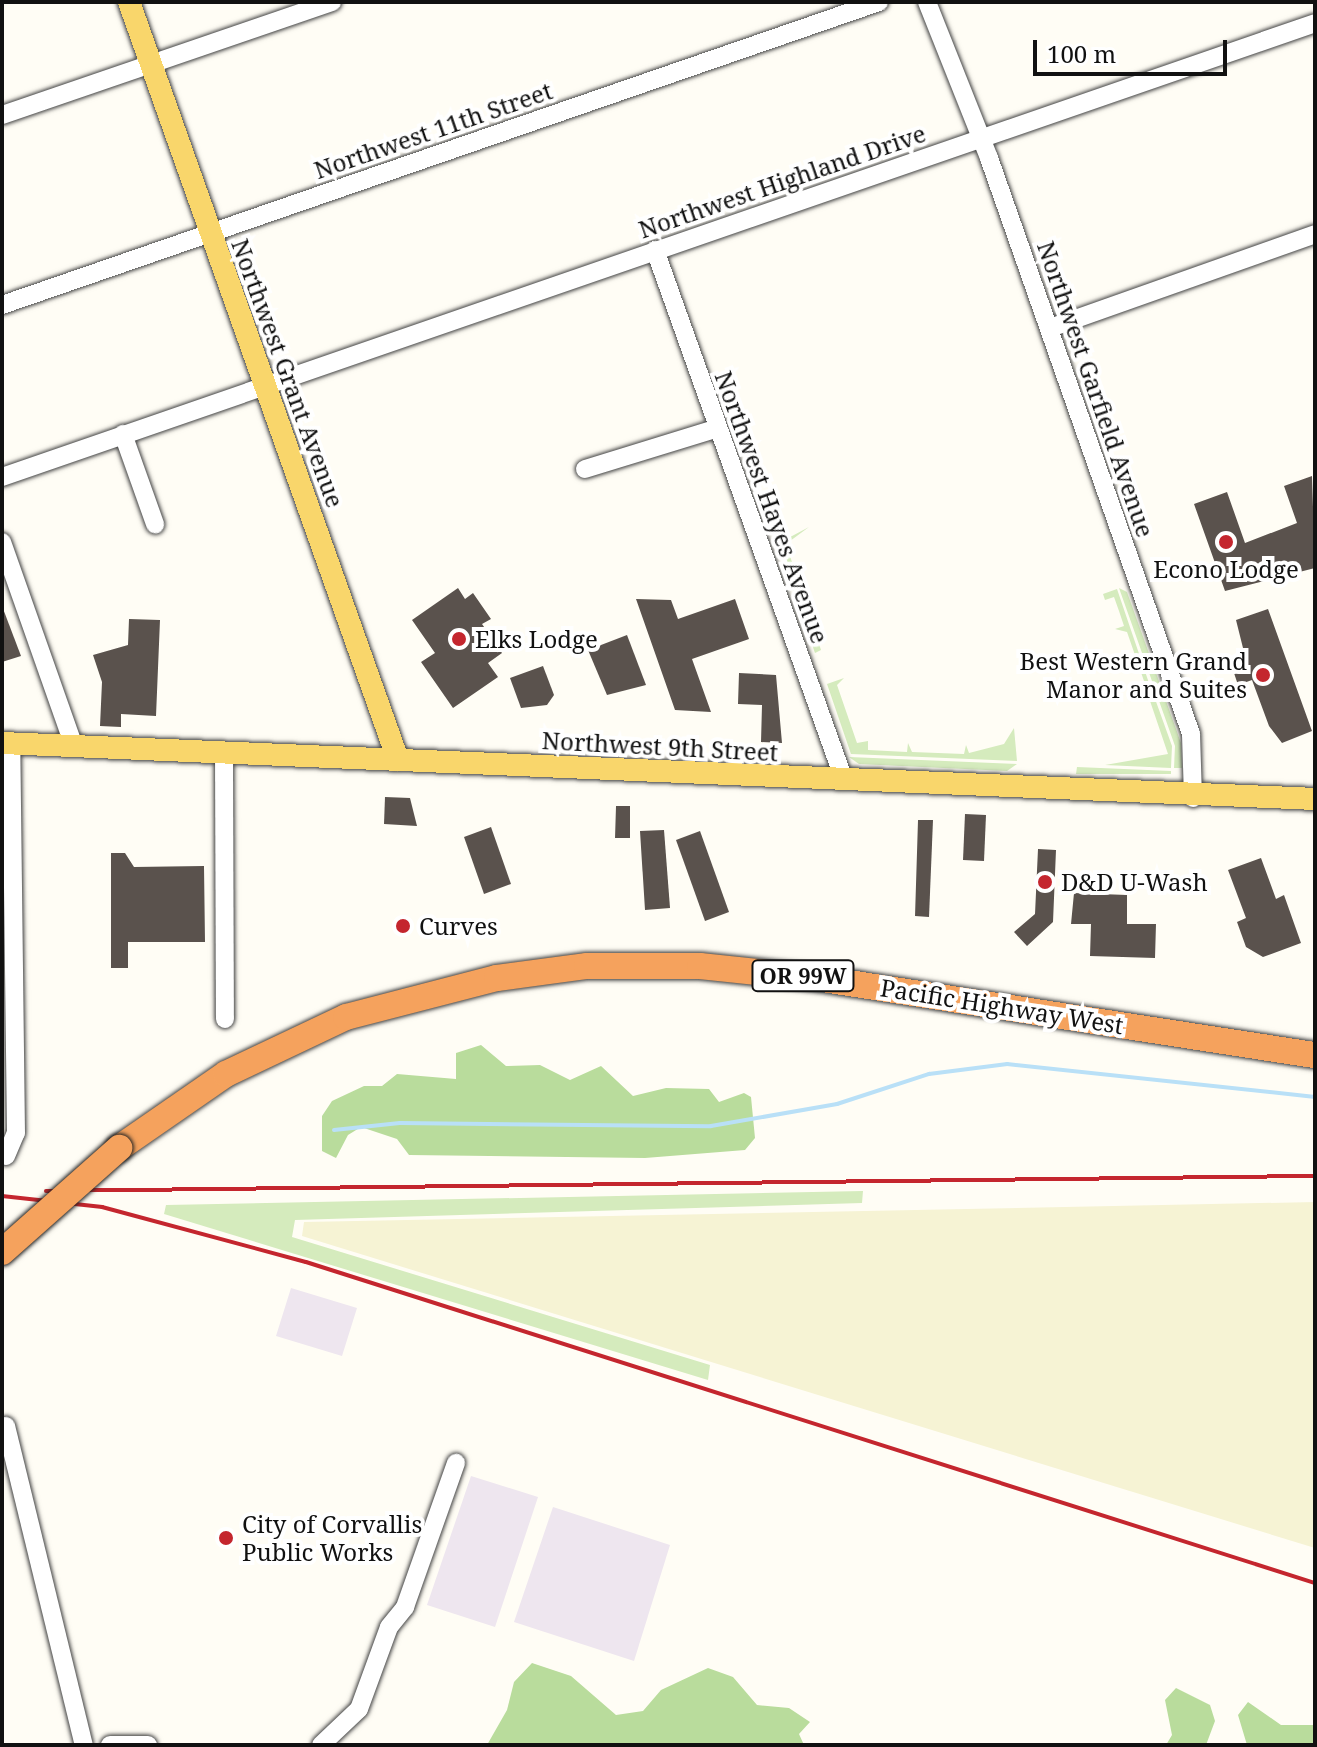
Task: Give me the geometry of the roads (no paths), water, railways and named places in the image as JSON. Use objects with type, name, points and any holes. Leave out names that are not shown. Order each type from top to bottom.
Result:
[{"type":"highway","name":"Pacific Highway West","points":[[2,1252],[119,1148],[226,1074],[346,1017],[497,978],[587,966],[768,972],[1315,1055]]},
{"type":"main road","name":"Northwest Grant Avenue","points":[[129,2],[398,760]]},
{"type":"main road","name":"Northwest 9th Street","points":[[7,743],[1193,798],[1315,799]]},
{"type":"street","points":[[2,115],[332,2]]},
{"type":"street","name":"Northwest 11th Street","points":[[2,305],[879,2]]},
{"type":"street","name":"Northwest Garfield Avenue","points":[[927,2],[1050,328],[1191,734],[1193,798]]},
{"type":"street","name":"Northwest Highland Drive","points":[[2,477],[264,383],[1315,23]]},
{"type":"street","points":[[1050,328],[1315,234]]},
{"type":"street","name":"Northwest Hayes Avenue","points":[[655,250],[844,780]]},
{"type":"street","points":[[585,469],[718,428]]},
{"type":"street","points":[[123,434],[155,524]]},
{"type":"street","points":[[2,542],[74,746]]},
{"type":"street","points":[[6,1156],[16,1133],[7,743]]},
{"type":"street","points":[[224,753],[225,1019]]},
{"type":"street","points":[[6,1426],[84,1745]]},
{"type":"street","points":[[321,1745],[359,1709],[389,1627],[405,1607],[456,1463]]},
{"type":"street","points":[[110,1745],[148,1745]]},
{"type":"waterway","points":[[334,1130],[400,1123],[711,1126],[837,1104],[929,1074],[1007,1064],[1315,1097]]},
{"type":"railway","points":[[46,1191],[1315,1176]]},
{"type":"railway","points":[[2,1196],[102,1207],[306,1262],[1315,1583]]},
{"type":"place","name":"Econo Lodge","points":[[1226,542]]},
{"type":"place","name":"Elks Lodge","points":[[459,639]]},
{"type":"place","name":"Best Western Grand Manor and Suites","points":[[1263,675]]},
{"type":"place","name":"D&D U-Wash","points":[[1045,882]]},
{"type":"place","name":"Curves","points":[[403,926]]},
{"type":"place","name":"City of Corvallis Public Works","points":[[226,1538]]}]
